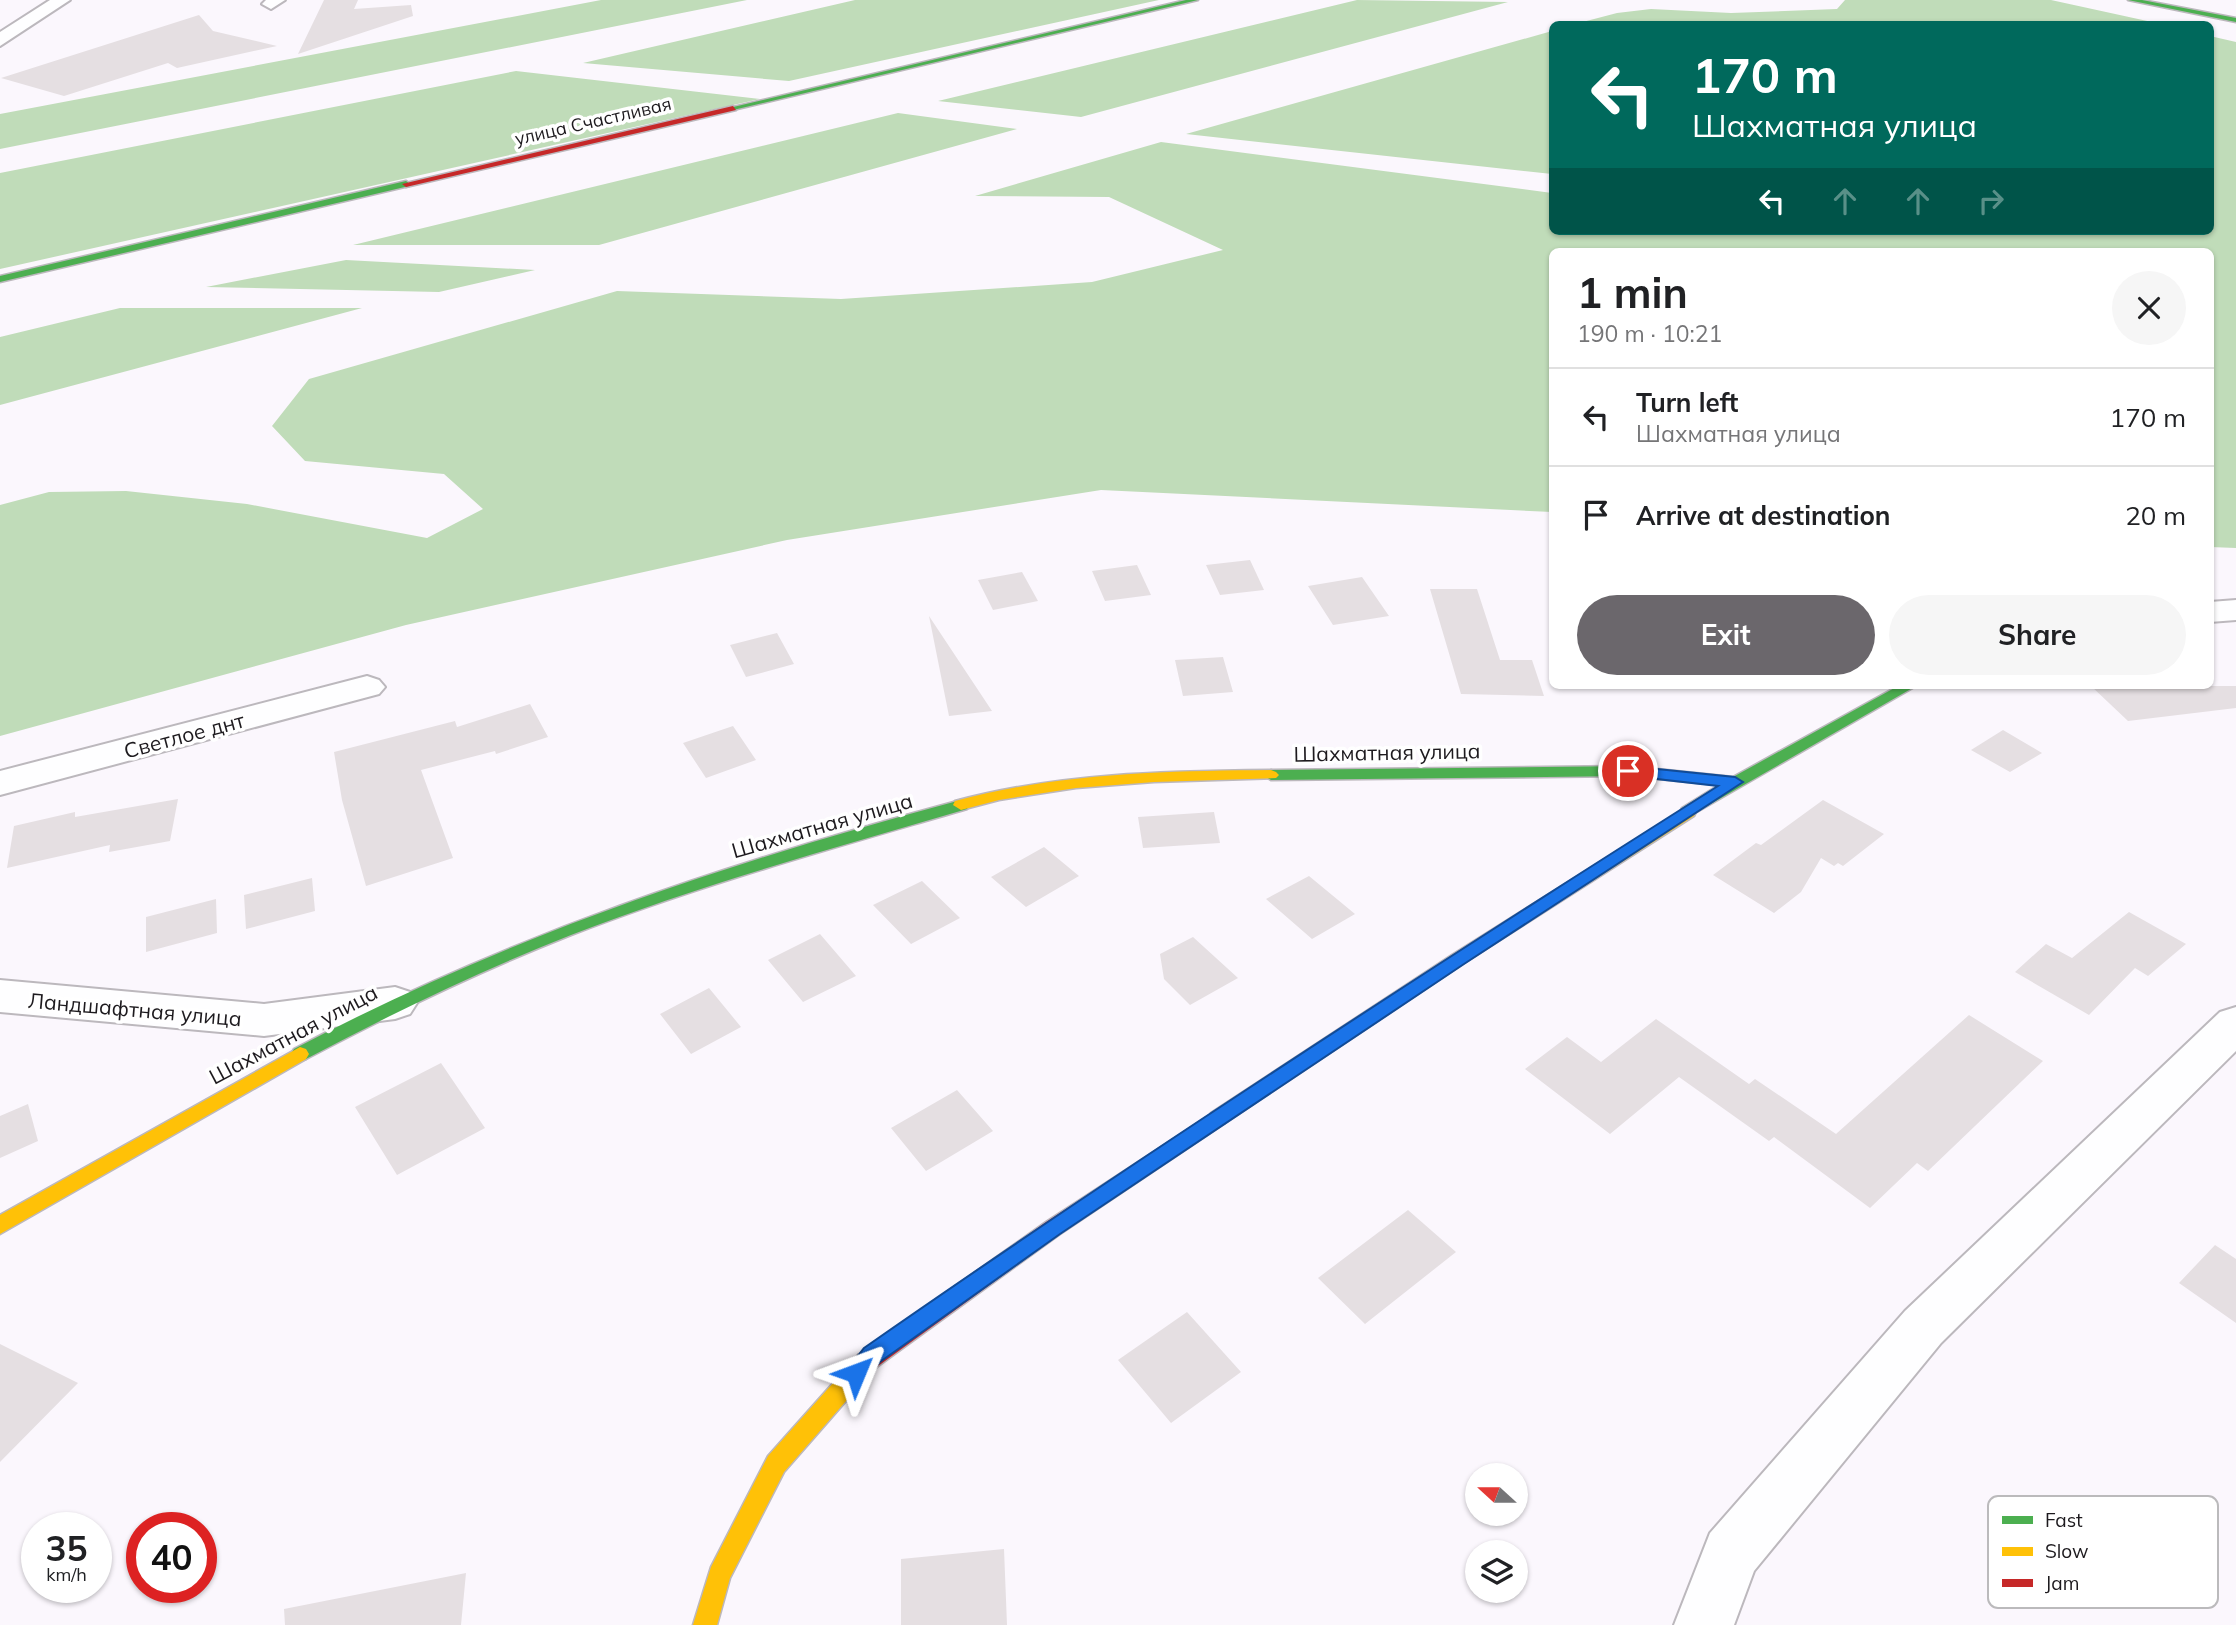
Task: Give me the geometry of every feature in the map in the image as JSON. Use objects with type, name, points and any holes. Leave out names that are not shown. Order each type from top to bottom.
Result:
[{"type":"street","points":[[0,41],[18,26],[62,0]]},
{"type":"street","name":"улица Счастливая","points":[[0,279],[1195,0]]},
{"type":"street","points":[[2131,0],[2236,20]]},
{"type":"street","points":[[2214,612],[2236,610]]},
{"type":"street","name":"Светлое днт","points":[[0,783],[367,687]]},
{"type":"street","points":[[705,1625],[719,1575],[776,1464],[872,1355],[1053,1228],[1458,959],[1735,782],[1904,689]]},
{"type":"street","name":"Шахматная улица","points":[[0,1225],[223,1096],[395,1003],[604,916],[747,868],[968,803],[1061,784],[1185,776],[1397,771],[1628,771],[1735,782]]},
{"type":"street","name":"Ландшафтная улица","points":[[0,996],[264,1020],[395,1003]]},
{"type":"street","points":[[1704,1625],[1731,1553],[1923,1327],[2236,1024]]},
{"type":"green space","points":[[601,0],[747,0],[0,149],[0,114]]},
{"type":"green space","points":[[855,0],[1159,0],[789,81],[583,63]]},
{"type":"green space","points":[[1357,0],[1508,2],[1081,117],[938,101]]},
{"type":"green space","points":[[1845,0],[2051,0],[2147,21],[1586,21],[1617,13],[1651,9],[1731,13],[1837,9]]},
{"type":"green space","points":[[1549,32],[1549,174],[1186,134]]},
{"type":"green space","points":[[2214,37],[2236,42],[2236,548],[2214,547],[2214,248],[1549,248],[1549,512],[1101,490],[787,540],[406,625],[0,736],[0,505],[49,492],[126,491],[247,504],[427,538],[483,509],[444,474],[305,461],[272,426],[309,379],[617,291],[841,299],[1092,282],[1223,250],[1109,197],[975,196],[1161,142],[1549,193],[1549,235],[2214,235]]},
{"type":"green space","points":[[516,71],[760,99],[0,269],[0,173]]},
{"type":"green space","points":[[898,113],[1017,129],[599,245],[353,245]]},
{"type":"green space","points":[[346,260],[535,270],[439,292],[206,287]]},
{"type":"green space","points":[[120,308],[362,308],[0,405],[0,337]]},
{"type":"building","points":[[324,0],[358,0],[354,9],[411,5],[413,16],[298,54]]},
{"type":"building","points":[[199,15],[213,31],[277,46],[177,68],[168,63],[64,96],[1,78]]},
{"type":"building","points":[[1250,560],[1264,590],[1220,595],[1206,565]]},
{"type":"building","points":[[1137,565],[1151,595],[1105,601],[1092,571]]},
{"type":"building","points":[[1022,572],[1038,601],[993,610],[978,580]]},
{"type":"building","points":[[1362,577],[1389,616],[1333,625],[1308,586]]},
{"type":"building","points":[[1430,589],[1477,589],[1500,660],[1532,660],[1544,696],[1461,694]]},
{"type":"building","points":[[929,616],[992,711],[949,716]]},
{"type":"building","points":[[777,633],[794,664],[746,677],[730,645]]},
{"type":"building","points":[[1223,657],[1233,692],[1183,696],[1175,660]]},
{"type":"building","points":[[2214,686],[2236,686],[2236,708],[2128,721],[2094,689],[2214,689]]},
{"type":"building","points":[[530,704],[548,737],[496,754],[495,751],[421,770],[453,858],[366,886],[342,800],[334,752],[455,721],[457,727]]},
{"type":"building","points":[[733,726],[756,760],[706,778],[683,743]]},
{"type":"building","points":[[2003,730],[2042,753],[2010,772],[1971,750]]},
{"type":"building","points":[[178,799],[170,841],[109,852],[110,845],[7,868],[14,826],[75,812],[75,817]]},
{"type":"building","points":[[1823,800],[1884,834],[1843,866],[1838,863],[1834,866],[1821,858],[1801,892],[1774,913],[1713,875],[1756,843],[1761,845]]},
{"type":"building","points":[[1214,812],[1220,843],[1143,848],[1138,817]]},
{"type":"building","points":[[1044,847],[1079,876],[1026,907],[991,877]]},
{"type":"building","points":[[1309,876],[1355,914],[1312,939],[1266,899]]},
{"type":"building","points":[[312,878],[315,911],[246,929],[244,895]]},
{"type":"building","points":[[922,881],[960,918],[911,944],[873,905]]},
{"type":"building","points":[[216,899],[217,933],[146,952],[146,917]]},
{"type":"building","points":[[2129,912],[2186,944],[2148,976],[2135,968],[2089,1015],[2015,972],[2046,944],[2072,958]]},
{"type":"building","points":[[820,934],[856,976],[803,1002],[768,960]]},
{"type":"building","points":[[1193,937],[1238,978],[1190,1005],[1164,979],[1160,954]]},
{"type":"building","points":[[709,988],[741,1027],[691,1054],[660,1014]]},
{"type":"building","points":[[1969,1015],[2043,1061],[1928,1171],[1917,1163],[1870,1208],[1774,1137],[1769,1141],[1679,1077],[1610,1134],[1525,1069],[1567,1037],[1601,1062],[1656,1019],[1749,1084],[1755,1079],[1836,1134]]},
{"type":"building","points":[[441,1063],[485,1128],[397,1175],[355,1107]]},
{"type":"building","points":[[957,1090],[993,1131],[926,1171],[891,1128]]},
{"type":"building","points":[[28,1104],[38,1141],[0,1158],[0,1116]]},
{"type":"building","points":[[1408,1210],[1456,1252],[1365,1324],[1318,1278]]},
{"type":"building","points":[[2215,1245],[2236,1259],[2236,1323],[2179,1283]]},
{"type":"building","points":[[1187,1312],[1241,1372],[1171,1423],[1118,1360]]},
{"type":"building","points":[[0,1344],[78,1383],[0,1462]]},
{"type":"building","points":[[1004,1549],[1007,1625],[901,1625],[901,1559]]},
{"type":"building","points":[[466,1573],[461,1625],[285,1625],[284,1609]]},
{"type":"traffic: fast","points":[[733,108],[1195,0]]},
{"type":"traffic: fast","points":[[2131,0],[2236,20]]},
{"type":"traffic: fast","points":[[0,279],[406,184]]},
{"type":"traffic: fast","points":[[1688,812],[1735,782],[1904,689]]},
{"type":"traffic: fast","points":[[1271,775],[1628,771],[1735,782]]},
{"type":"traffic: fast","points":[[300,1054],[450,979],[566,931],[738,871],[961,805]]},
{"type":"traffic: slow","points":[[961,805],[1037,788],[1115,779],[1271,775]]},
{"type":"traffic: slow","points":[[1218,1118],[1458,959],[1688,812]]},
{"type":"traffic: slow","points":[[0,1225],[300,1054]]},
{"type":"traffic: slow","points":[[705,1625],[719,1575],[776,1464],[866,1362]]},
{"type":"traffic: jam","points":[[406,184],[733,108]]},
{"type":"traffic: jam","points":[[866,1362],[1053,1228],[1218,1118]]},
{"type":"route","points":[[856,1373],[872,1355],[1053,1228],[1458,959],[1735,782],[1628,771]]}]
